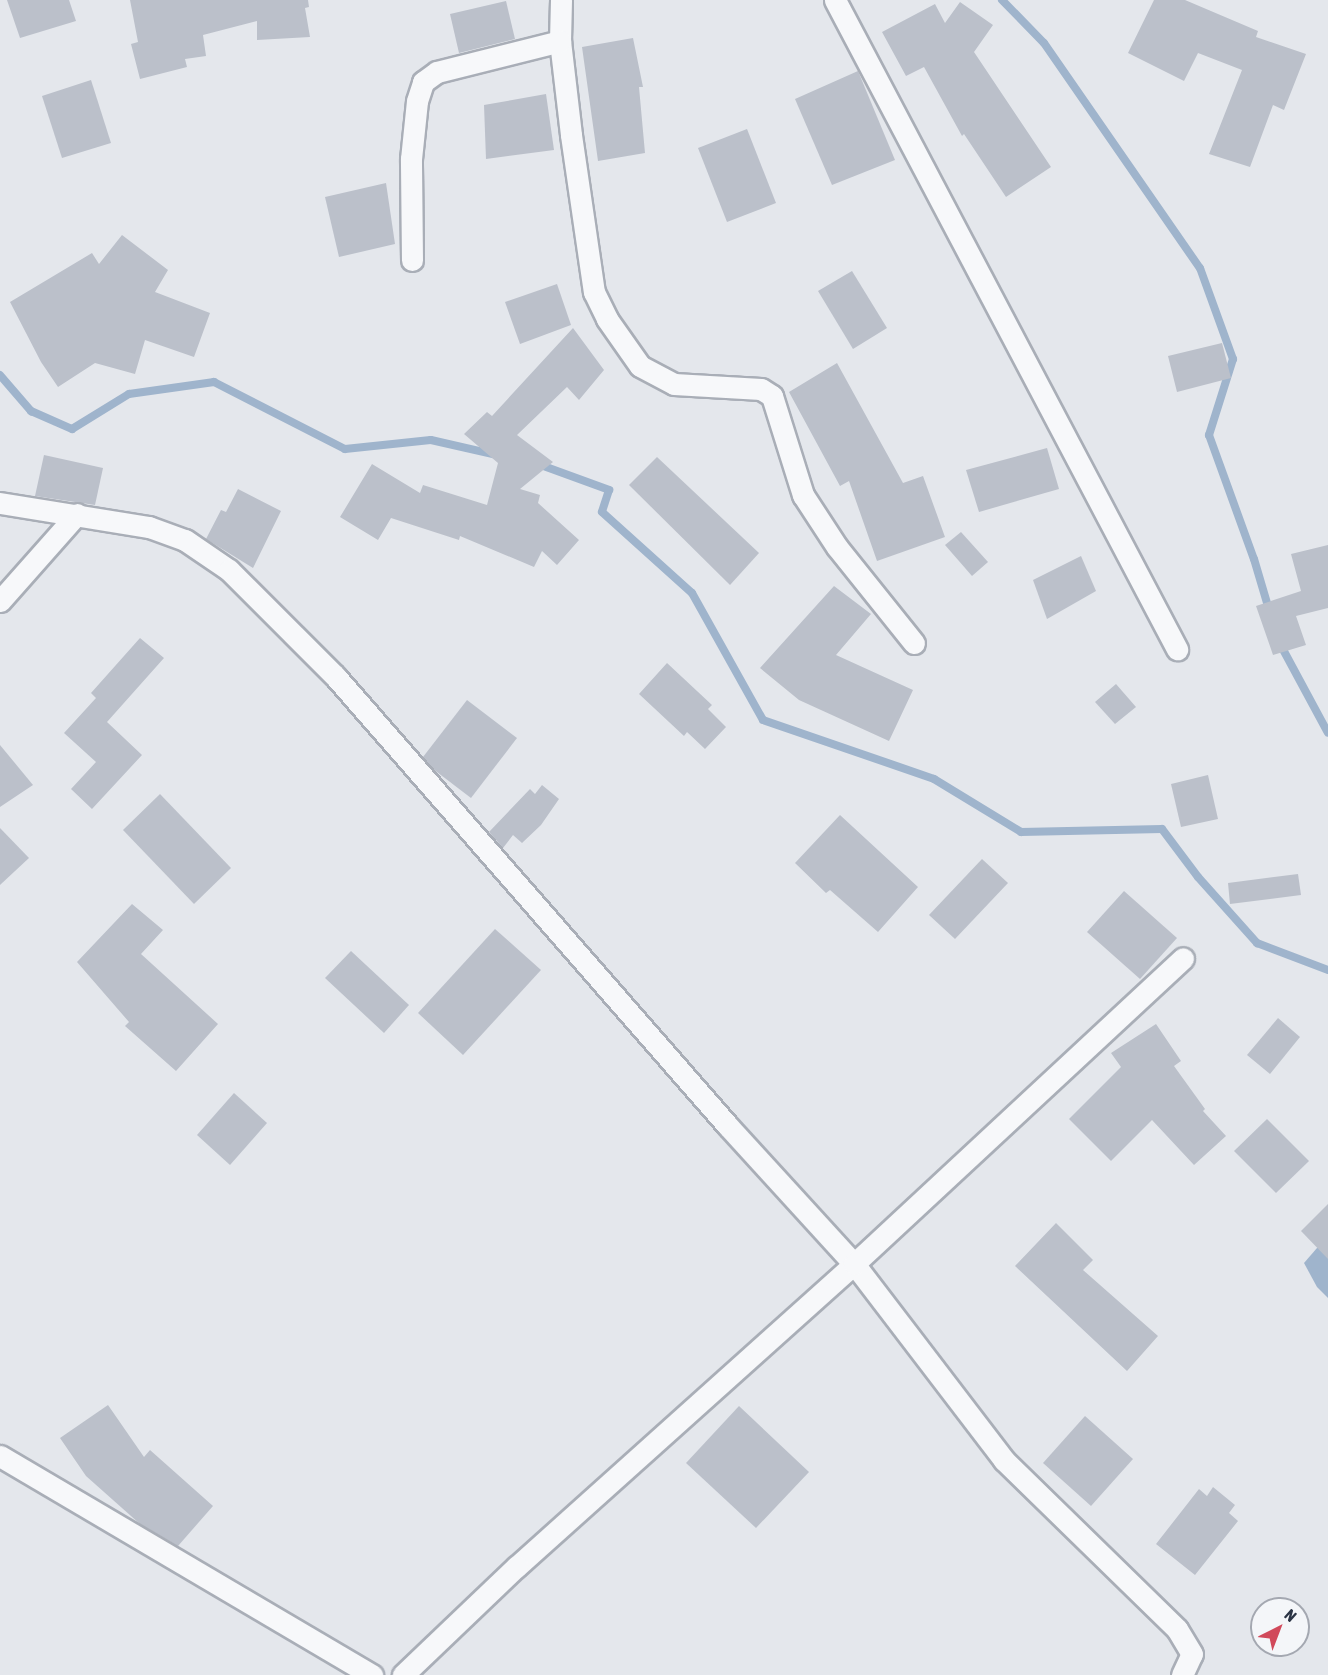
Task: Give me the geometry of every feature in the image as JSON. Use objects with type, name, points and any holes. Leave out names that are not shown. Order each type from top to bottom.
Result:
[{"type":"street","points":[[561,0],[560,41],[594,292],[607,319],[640,366],[674,384],[760,389],[772,396],[803,495],[837,546],[914,643]]},
{"type":"street","points":[[835,0],[1178,649]]},
{"type":"street","points":[[412,260],[411,159],[417,101],[423,82],[437,72],[560,41]]},
{"type":"street","points":[[0,503],[148,527],[185,540],[230,570],[334,676],[720,1117],[854,1264],[1004,1460],[1177,1629],[1192,1654],[1182,1675]]},
{"type":"street","points":[[0,602],[77,514]]},
{"type":"street","points":[[403,1675],[517,1566],[854,1264],[1183,958]]},
{"type":"street","points":[[0,1456],[372,1675]]},
{"type":"water","points":[[1328,1245],[1328,1298],[1317,1287],[1304,1263],[1317,1248]]},
{"type":"building","points":[[7,0],[69,0],[76,21],[20,38]]},
{"type":"building","points":[[130,0],[308,0],[309,7],[305,8],[310,37],[257,40],[257,21],[203,35],[206,56],[185,59],[187,67],[140,79],[131,44],[138,42]]},
{"type":"building","points":[[1154,0],[1185,0],[1258,31],[1256,37],[1306,54],[1284,110],[1273,105],[1250,167],[1209,154],[1242,70],[1198,53],[1184,81],[1128,53]]},
{"type":"building","points":[[506,1],[515,39],[459,53],[450,14]]},
{"type":"building","points":[[960,2],[993,25],[974,52],[1051,167],[1006,197],[964,134],[962,136],[924,67],[906,76],[882,32],[935,4],[945,23]]},
{"type":"building","points":[[633,38],[643,87],[639,87],[645,153],[598,161],[582,47]]},
{"type":"building","points":[[858,71],[895,160],[832,185],[795,99]]},
{"type":"building","points":[[91,80],[111,143],[62,158],[42,96]]},
{"type":"building","points":[[546,94],[554,150],[486,159],[484,105]]},
{"type":"building","points":[[747,129],[776,203],[727,222],[698,148]]},
{"type":"building","points":[[386,183],[395,244],[339,257],[325,197]]},
{"type":"building","points":[[122,235],[168,270],[155,292],[210,313],[194,357],[145,340],[135,374],[95,363],[58,387],[41,362],[10,302],[92,253],[99,264]]},
{"type":"building","points":[[852,271],[887,328],[853,349],[818,291]]},
{"type":"building","points":[[557,284],[571,325],[520,344],[505,302]]},
{"type":"building","points":[[573,328],[604,370],[579,400],[567,387],[517,435],[553,462],[520,489],[540,495],[538,503],[579,540],[557,565],[542,551],[534,567],[460,536],[459,540],[391,518],[378,540],[340,517],[372,464],[420,493],[423,485],[487,505],[498,463],[464,434],[487,412],[492,416]]},
{"type":"building","points":[[1222,343],[1231,378],[1177,392],[1168,356]]},
{"type":"building","points":[[837,363],[903,483],[923,476],[945,537],[877,561],[849,481],[840,486],[789,392]]},
{"type":"building","points":[[1047,448],[1059,489],[979,512],[966,470]]},
{"type":"building","points":[[44,455],[103,468],[95,505],[35,496]]},
{"type":"building","points":[[657,457],[759,553],[730,585],[629,485]]},
{"type":"building","points":[[238,489],[281,511],[253,568],[206,539],[221,510],[226,512]]},
{"type":"building","points":[[961,532],[988,562],[972,576],[945,545]]},
{"type":"building","points":[[1328,545],[1328,608],[1296,616],[1306,645],[1273,655],[1256,606],[1301,591],[1291,554]]},
{"type":"building","points":[[1081,556],[1096,591],[1047,619],[1033,580]]},
{"type":"building","points":[[834,586],[871,614],[836,655],[913,690],[889,741],[799,700],[760,668]]},
{"type":"building","points":[[140,638],[164,658],[107,722],[142,755],[92,809],[71,789],[96,762],[64,733],[96,698],[91,693]]},
{"type":"building","points":[[667,663],[712,705],[708,709],[726,727],[705,749],[687,732],[684,736],[639,694]]},
{"type":"building","points":[[1116,684],[1136,707],[1115,724],[1095,702]]},
{"type":"building","points":[[467,700],[517,738],[471,798],[433,769],[423,757]]},
{"type":"building","points":[[0,745],[33,785],[0,807]]},
{"type":"building","points":[[1208,775],[1218,819],[1181,827],[1171,784]]},
{"type":"building","points":[[542,785],[559,799],[541,825],[522,843],[513,835],[503,848],[489,832],[530,789],[535,794]]},
{"type":"building","points":[[160,794],[231,868],[194,904],[123,830]]},
{"type":"building","points":[[840,815],[918,887],[878,932],[830,890],[826,893],[795,863]]},
{"type":"building","points":[[0,828],[29,858],[0,885]]},
{"type":"building","points":[[982,859],[1008,883],[955,939],[929,915]]},
{"type":"building","points":[[1298,874],[1301,895],[1230,904],[1228,883]]},
{"type":"building","points":[[1124,891],[1177,938],[1140,979],[1087,932]]},
{"type":"building","points":[[132,904],[163,930],[141,954],[218,1024],[176,1071],[125,1026],[129,1022],[77,962]]},
{"type":"building","points":[[495,929],[541,970],[463,1055],[418,1013]]},
{"type":"building","points":[[351,951],[409,1005],[384,1033],[325,978]]},
{"type":"building","points":[[1278,1018],[1300,1037],[1270,1074],[1247,1055]]},
{"type":"building","points":[[1156,1024],[1181,1061],[1174,1066],[1205,1109],[1203,1111],[1226,1136],[1194,1165],[1152,1120],[1111,1161],[1069,1119],[1121,1067],[1111,1053]]},
{"type":"building","points":[[234,1093],[267,1123],[230,1165],[197,1135]]},
{"type":"building","points":[[1267,1119],[1309,1161],[1276,1193],[1234,1151]]},
{"type":"building","points":[[1328,1204],[1328,1259],[1301,1231]]},
{"type":"building","points":[[1056,1223],[1093,1260],[1083,1270],[1158,1336],[1127,1371],[1015,1266]]},
{"type":"building","points":[[108,1405],[144,1457],[150,1450],[213,1506],[178,1546],[140,1524],[86,1476],[60,1438]]},
{"type":"building","points":[[739,1406],[809,1472],[756,1528],[686,1463]]},
{"type":"building","points":[[1085,1416],[1133,1459],[1091,1506],[1043,1463]]},
{"type":"building","points":[[1213,1487],[1235,1505],[1229,1513],[1238,1521],[1195,1575],[1156,1544],[1199,1489],[1207,1496]]},
{"type":"waterway","points":[[1002,0],[1044,43],[1200,268],[1233,359],[1209,435],[1254,559],[1270,613]]},
{"type":"waterway","points":[[0,375],[31,411],[72,429],[129,394],[214,382],[345,449],[431,440],[497,455]]},
{"type":"waterway","points":[[538,464],[609,490],[602,512],[692,593],[763,720],[934,779],[1021,832],[1162,829],[1198,877],[1257,943],[1328,970]]},
{"type":"waterway","points":[[1279,642],[1328,733]]}]
